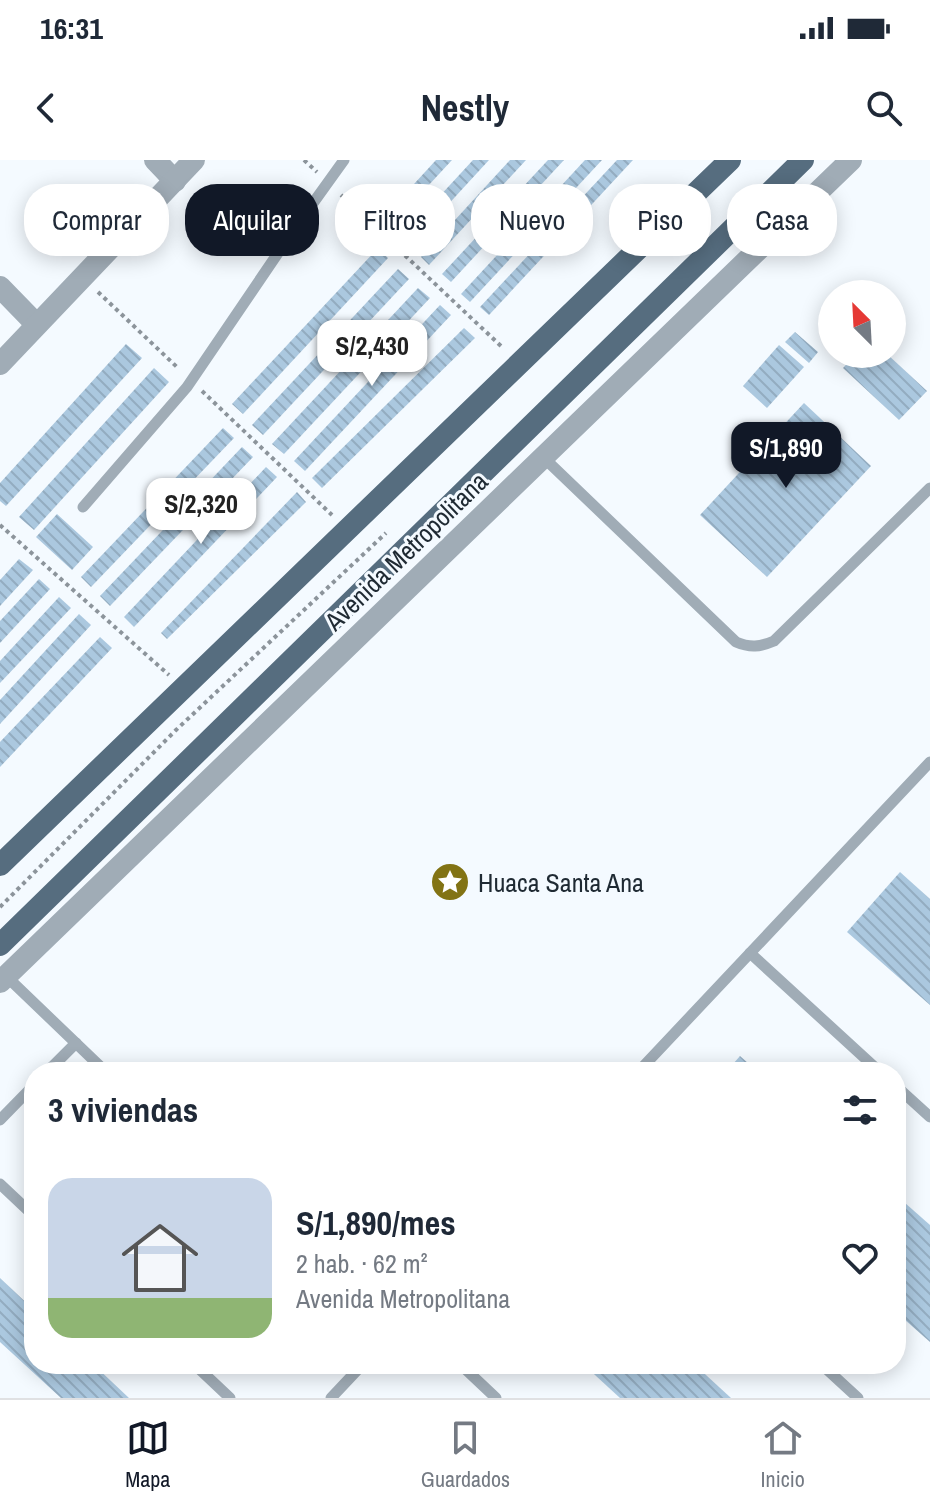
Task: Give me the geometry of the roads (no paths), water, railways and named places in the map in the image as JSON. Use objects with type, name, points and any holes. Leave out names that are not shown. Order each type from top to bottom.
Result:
[{"type":"main road","points":[[0,865],[730,160]]},
{"type":"main road","name":"Avenida Metropolitana","points":[[0,945],[803,160]]},
{"type":"street","points":[[155,160],[175,181]]},
{"type":"street","points":[[0,364],[194,160]]},
{"type":"street","name":"Avenida Metropolitana","points":[[3,979],[851,160]]},
{"type":"street","points":[[0,287],[36,324]]},
{"type":"lane","points":[[83,507],[191,380],[344,160]]},
{"type":"lane","points":[[543,457],[736,642],[748,647],[774,641],[930,488]]},
{"type":"lane","points":[[647,1062],[930,763]]},
{"type":"lane","points":[[750,953],[869,1062]]},
{"type":"lane","points":[[3,979],[96,1062]]},
{"type":"lane","points":[[57,1062],[76,1043]]},
{"type":"lane","points":[[0,1120],[24,1095]]},
{"type":"lane","points":[[906,1095],[930,1117]]},
{"type":"lane","points":[[0,1184],[24,1207]]},
{"type":"lane","points":[[205,1374],[230,1398]]},
{"type":"lane","points":[[331,1398],[354,1374]]},
{"type":"lane","points":[[471,1374],[496,1398]]},
{"type":"lane","points":[[832,1374],[858,1398]]},
{"type":"place","name":"Huaca Santa Ana","points":[[450,882]]}]
